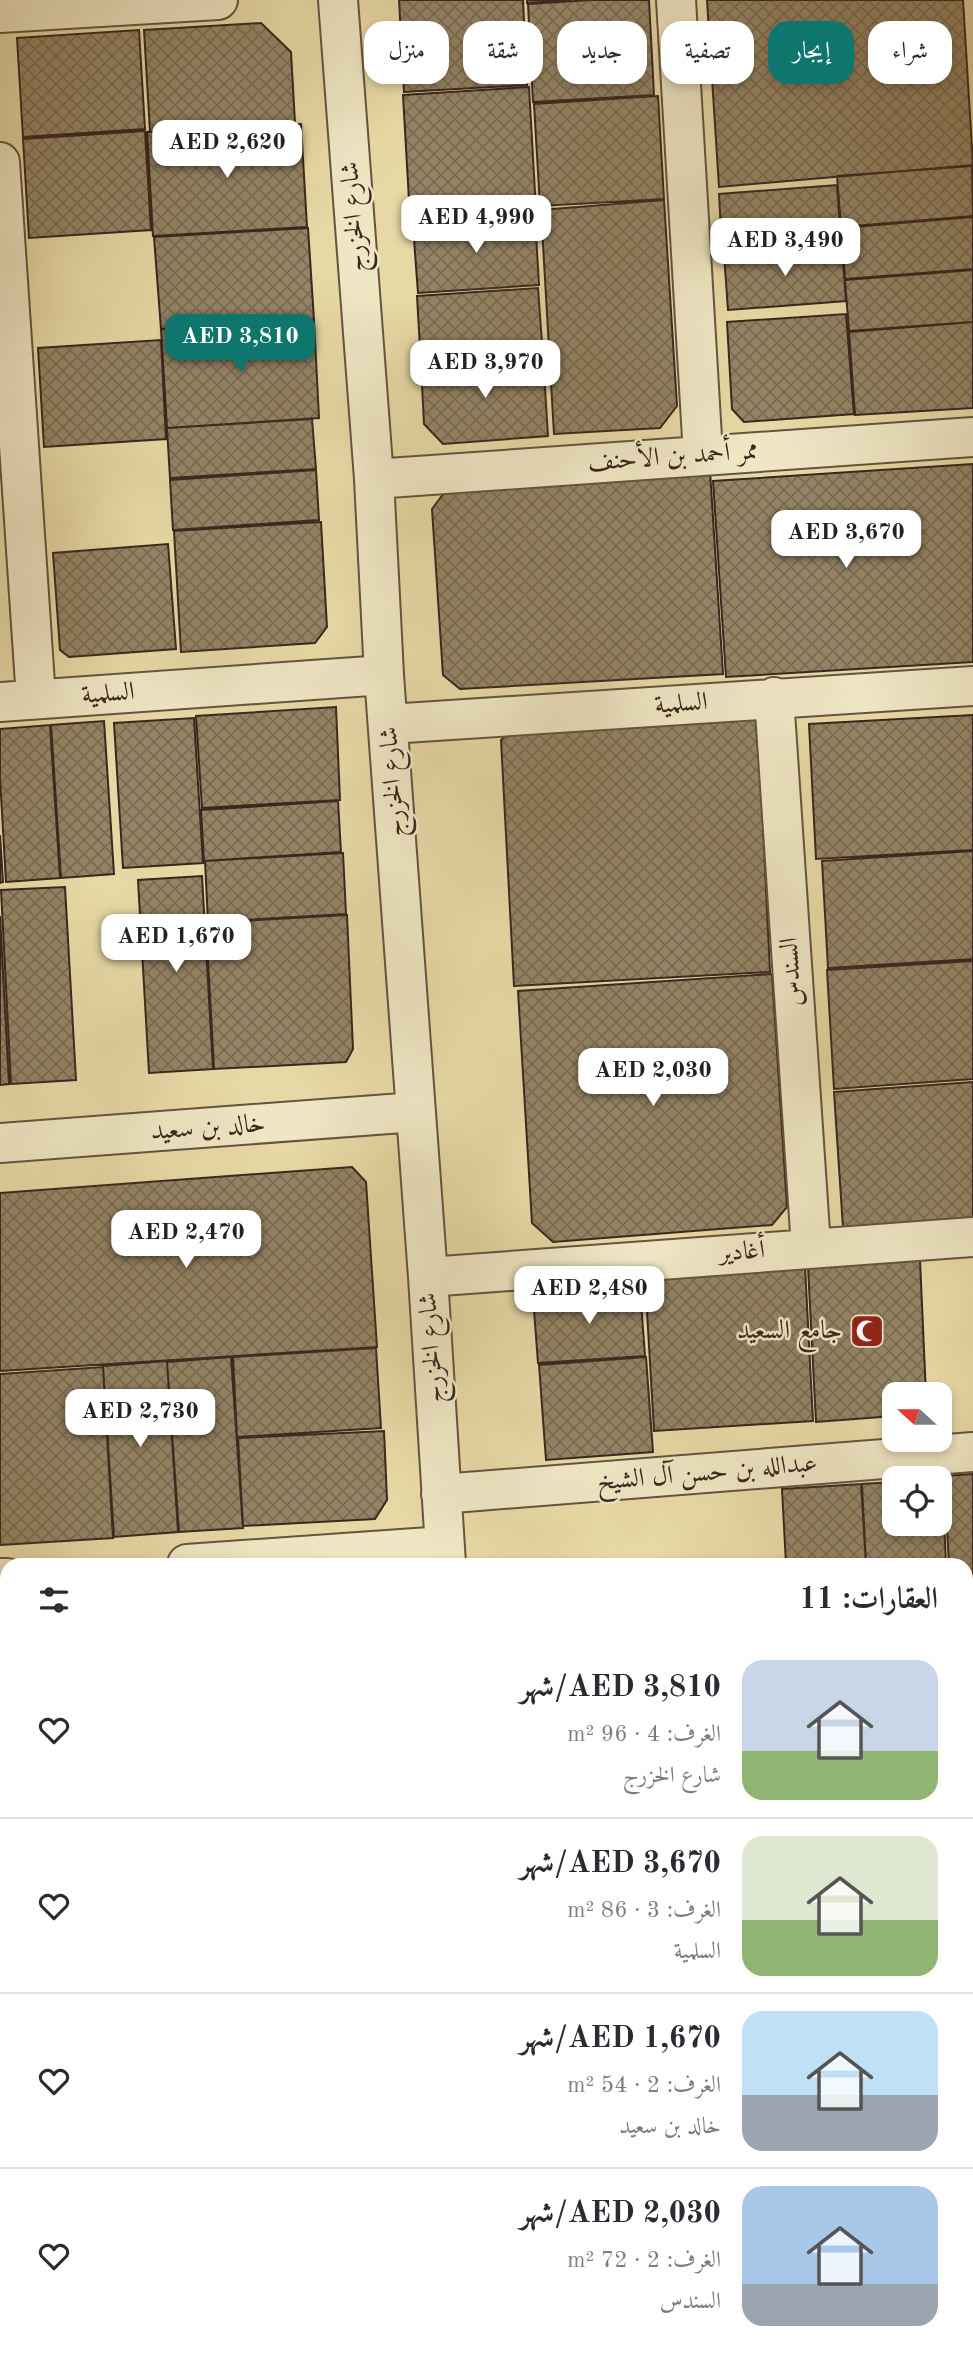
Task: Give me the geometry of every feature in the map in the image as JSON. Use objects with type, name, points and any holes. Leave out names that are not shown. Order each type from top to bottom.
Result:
[{"type":"street","points":[[0,13],[218,0]]},
{"type":"street","name":"شارع الخزرج","points":[[338,0],[374,479],[384,676],[428,1277],[445,1555]]},
{"type":"street","points":[[676,0],[704,455]]},
{"type":"street","points":[[0,162],[18,701]]},
{"type":"street","name":"ممر أحمد بن الأحنف","points":[[374,479],[973,437]]},
{"type":"street","name":"السلمية","points":[[18,701],[384,676]]},
{"type":"street","name":"السلمية","points":[[389,724],[973,686]]},
{"type":"street","name":"السندس","points":[[774,697],[811,1247]]},
{"type":"street","name":"خالد بن سعيد","points":[[0,1143],[416,1112]]},
{"type":"street","name":"أغادير","points":[[428,1277],[973,1237]]},
{"type":"street","name":"عبدالله بن حسن آل الشيخ","points":[[442,1494],[973,1452]]},
{"type":"street","points":[[359,1558],[445,1555]]},
{"type":"building","points":[[399,0],[523,0],[524,21],[463,21],[463,84],[527,85],[404,92],[404,84],[449,84],[449,21],[400,21]]},
{"type":"building","points":[[527,0],[571,0],[527,3]]},
{"type":"building","points":[[649,0],[654,95],[533,102],[532,84],[543,84],[543,21],[529,21],[528,4]]},
{"type":"building","points":[[707,0],[963,0],[973,165],[719,187],[712,84],[754,84],[754,21],[708,21]]},
{"type":"building","points":[[261,23],[291,52],[295,123],[150,132],[144,30]]},
{"type":"building","points":[[139,30],[145,129],[23,137],[17,38]]},
{"type":"building","points":[[529,87],[536,210],[410,218],[403,95]]},
{"type":"building","points":[[658,96],[664,199],[540,206],[534,104]]},
{"type":"building","points":[[301,124],[307,227],[153,236],[147,132]]},
{"type":"building","points":[[145,131],[151,230],[29,238],[23,139]]},
{"type":"building","points":[[972,166],[973,216],[841,227],[837,176]]},
{"type":"building","points":[[837,185],[841,241],[722,249],[719,194]]},
{"type":"building","points":[[664,200],[677,406],[660,428],[554,434],[541,210]]},
{"type":"building","points":[[535,217],[539,285],[418,293],[413,226]]},
{"type":"building","points":[[973,217],[973,269],[845,279],[841,228]]},
{"type":"building","points":[[308,228],[314,320],[161,329],[154,237]]},
{"type":"building","points":[[842,245],[846,301],[728,310],[724,254]]},
{"type":"building","points":[[973,270],[973,322],[849,331],[845,280]]},
{"type":"building","points":[[538,288],[543,356],[421,365],[417,296]]},
{"type":"building","points":[[846,314],[854,414],[744,422],[732,409],[727,322]]},
{"type":"building","points":[[314,320],[319,418],[167,428],[161,329]]},
{"type":"building","points":[[973,322],[973,408],[855,415],[849,332]]},
{"type":"building","points":[[161,340],[166,439],[44,447],[38,348]]},
{"type":"building","points":[[543,357],[548,436],[443,444],[424,424],[421,366]]},
{"type":"building","points":[[312,419],[316,469],[170,478],[167,428]]},
{"type":"building","points":[[973,464],[973,662],[726,677],[713,481]]},
{"type":"building","points":[[316,470],[319,520],[173,530],[170,480]]},
{"type":"building","points":[[710,471],[723,674],[460,689],[443,675],[432,509],[447,489]]},
{"type":"building","points":[[321,522],[327,627],[315,643],[181,652],[174,531]]},
{"type":"building","points":[[168,544],[176,649],[69,657],[60,650],[53,553]]},
{"type":"building","points":[[336,707],[340,800],[202,808],[196,716]]},
{"type":"building","points":[[747,712],[758,722],[770,972],[514,986],[501,740],[519,726]]},
{"type":"building","points":[[973,715],[973,850],[816,859],[809,724]]},
{"type":"building","points":[[194,718],[203,863],[123,868],[114,723]]},
{"type":"building","points":[[104,721],[114,874],[61,878],[51,725]]},
{"type":"building","points":[[50,725],[60,878],[6,882],[0,729]]},
{"type":"building","points":[[338,801],[341,852],[204,861],[201,810]]},
{"type":"building","points":[[0,835],[3,882],[0,883]]},
{"type":"building","points":[[973,851],[973,959],[828,968],[822,861]]},
{"type":"building","points":[[343,853],[346,914],[208,922],[205,861]]},
{"type":"building","points":[[202,876],[213,1069],[149,1073],[138,880]]},
{"type":"building","points":[[65,887],[76,1080],[11,1084],[1,890]]},
{"type":"building","points":[[347,915],[353,1049],[346,1062],[214,1069],[206,923]]},
{"type":"building","points":[[0,916],[9,1084],[0,1085]]},
{"type":"building","points":[[973,961],[973,1079],[834,1089],[827,970]]},
{"type":"building","points":[[772,974],[787,1207],[772,1225],[553,1242],[532,1223],[518,991]]},
{"type":"building","points":[[973,1082],[973,1219],[843,1228],[834,1092]]},
{"type":"building","points":[[352,1167],[366,1182],[377,1347],[0,1371],[0,1193]]},
{"type":"building","name":"جامع السعيد","points":[[920,1260],[925,1382],[882,1382],[882,1417],[816,1422],[808,1267]]},
{"type":"building","points":[[805,1266],[813,1421],[654,1431],[645,1277]]},
{"type":"building","points":[[640,1289],[645,1356],[538,1363],[533,1297]]},
{"type":"building","points":[[376,1348],[381,1428],[237,1437],[233,1357]]},
{"type":"building","points":[[231,1357],[243,1528],[179,1532],[167,1362]]},
{"type":"building","points":[[646,1357],[653,1452],[546,1460],[539,1365]]},
{"type":"building","points":[[167,1361],[178,1532],[114,1537],[103,1366]]},
{"type":"building","points":[[103,1367],[113,1538],[0,1545],[0,1374]]},
{"type":"building","points":[[384,1431],[387,1500],[375,1519],[243,1526],[238,1438]]},
{"type":"building","points":[[973,1474],[973,1558],[949,1558],[947,1536],[952,1536],[952,1475]]},
{"type":"building","points":[[882,1483],[882,1536],[945,1536],[946,1558],[866,1558],[862,1484]]},
{"type":"building","points":[[861,1484],[866,1558],[786,1558],[782,1489]]},
{"type":"place","name":"جامع السعيد","points":[[867,1331]]}]
